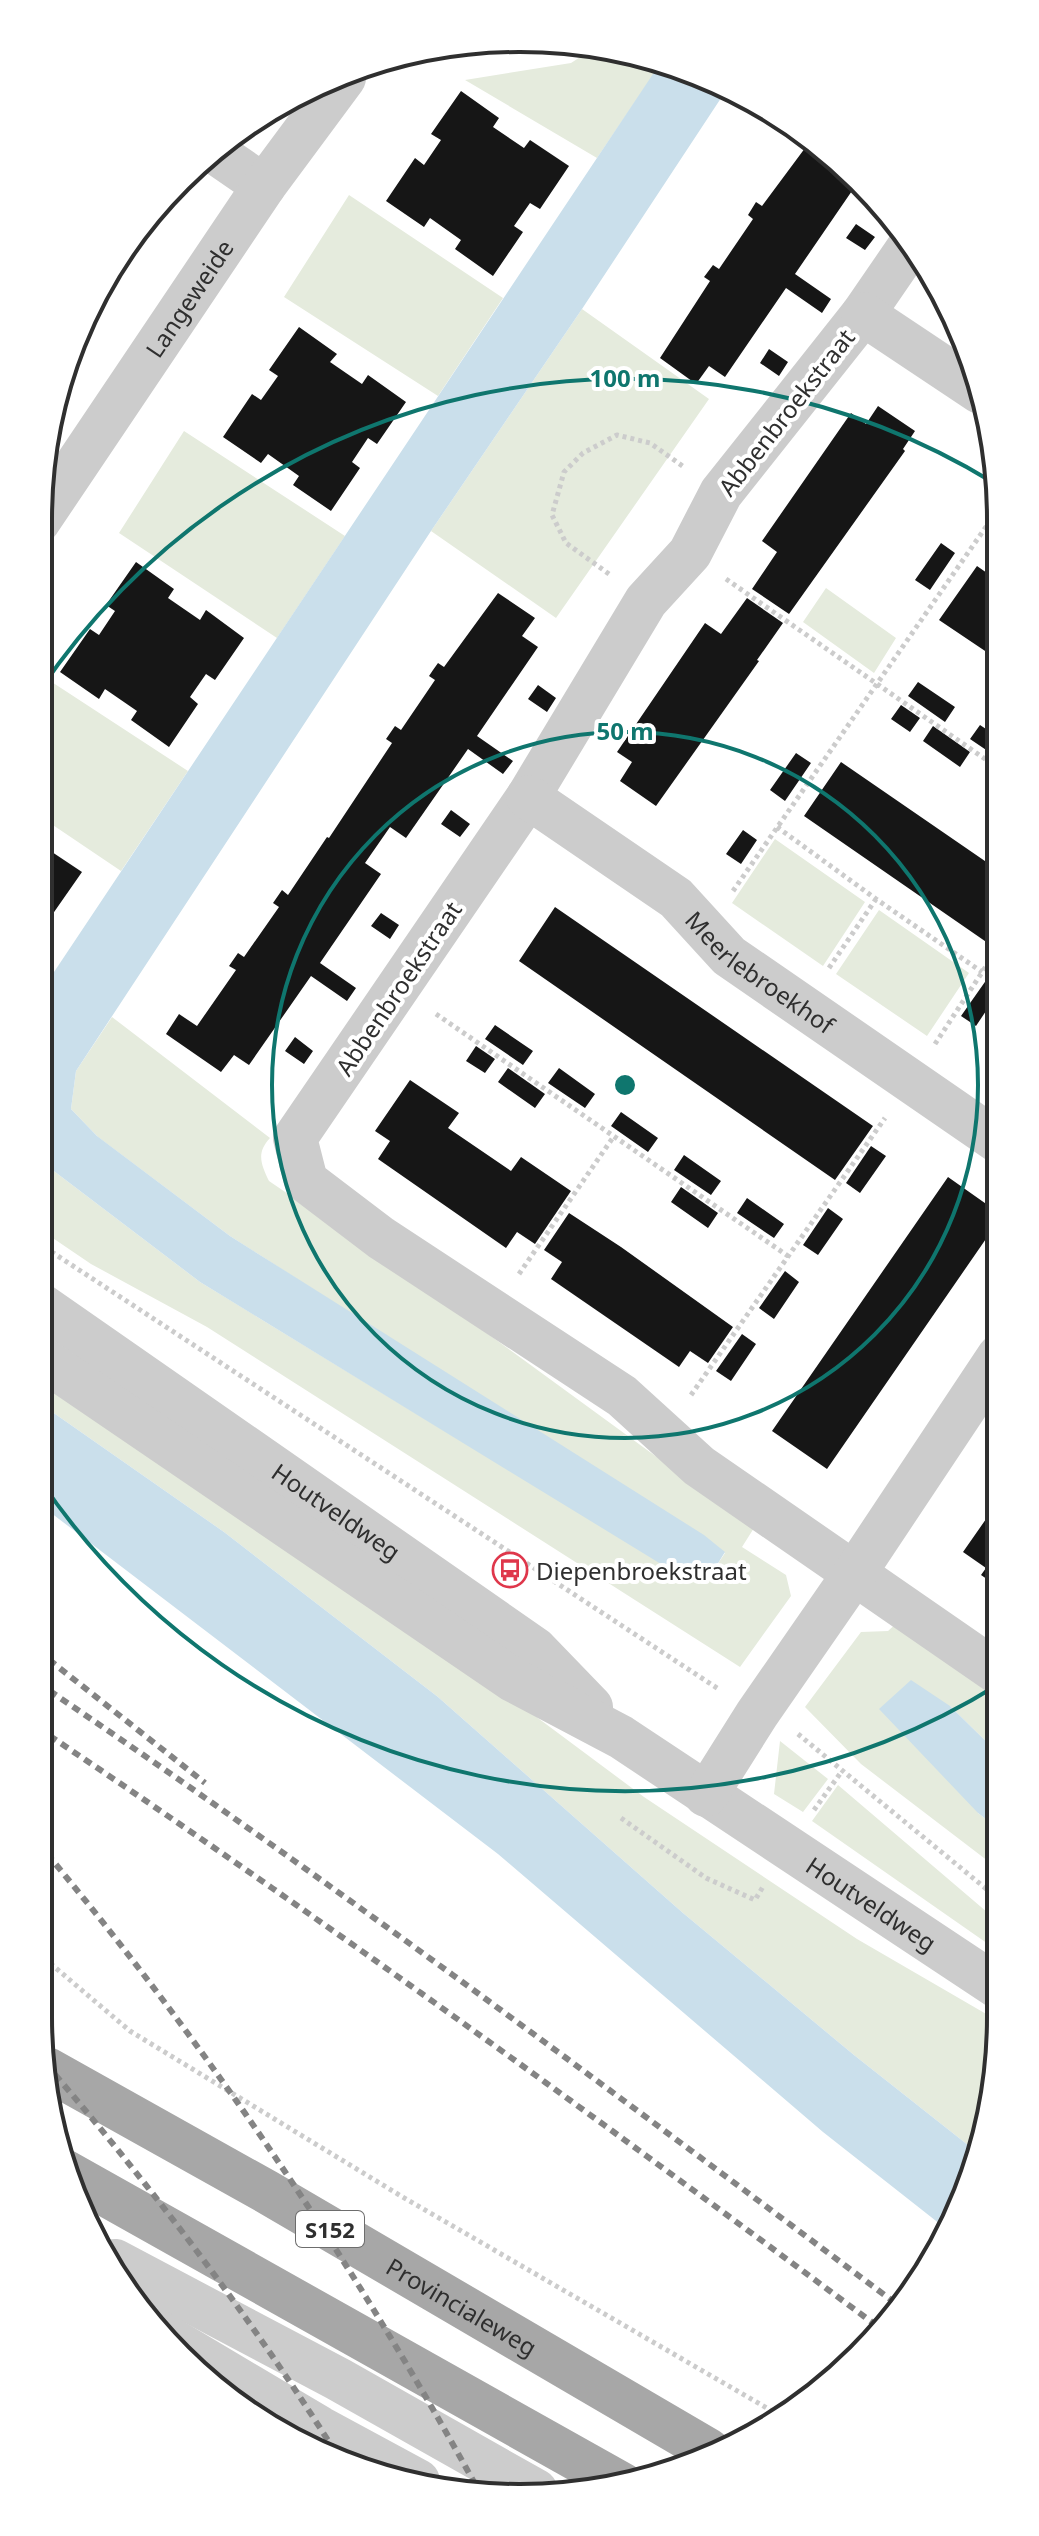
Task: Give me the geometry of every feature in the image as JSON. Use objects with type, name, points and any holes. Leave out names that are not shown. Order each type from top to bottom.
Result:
[{"type":"main road","name":"Provincialeweg","points":[[56,2074],[267,2192],[702,2446]]},
{"type":"main road","points":[[83,2182],[607,2476]]},
{"type":"street","name":"Langeweide","points":[[53,500],[264,186],[335,91]]},
{"type":"street","points":[[224,158],[264,186]]},
{"type":"street","name":"Abbenbroekstraat","points":[[904,254],[863,314],[721,493],[690,553],[646,601],[528,797],[295,1138],[306,1181],[381,1238],[622,1396],[699,1466],[987,1665]]},
{"type":"street","points":[[863,314],[966,383]]},
{"type":"street","name":"Meerlebroekhof","points":[[528,797],[676,898],[729,956],[987,1134]]},
{"type":"street","name":"Houtveldweg","points":[[52,1313],[535,1649],[621,1737]]},
{"type":"street","name":"Houtveldweg","points":[[52,1366],[513,1680],[621,1737],[987,1980]]},
{"type":"street","points":[[706,1795],[757,1714],[987,1374]]},
{"type":"street","points":[[125,2266],[338,2379],[523,2484]]},
{"type":"street","points":[[198,2355],[388,2465]]},
{"type":"path","points":[[646,601],[566,543],[552,515],[564,472],[583,453],[617,435],[650,443],[721,493]]},
{"type":"path","points":[[706,930],[987,525]]},
{"type":"path","points":[[690,553],[987,760]]},
{"type":"path","points":[[777,827],[982,972]]},
{"type":"path","points":[[804,1006],[876,899]]},
{"type":"path","points":[[663,1434],[911,1081],[987,964]]},
{"type":"path","points":[[398,987],[788,1256]]},
{"type":"path","points":[[494,1310],[614,1136]]},
{"type":"path","points":[[52,1252],[757,1714],[790,1728],[987,1890]]},
{"type":"path","points":[[52,1965],[130,2031],[401,2196],[771,2410]]},
{"type":"shaded area","points":[[582,56],[655,72],[597,158],[465,80],[571,63]]},
{"type":"shaded area","points":[[349,195],[503,298],[438,396],[284,297]]},
{"type":"shaded area","points":[[582,309],[709,399],[556,618],[431,531]]},
{"type":"shaded area","points":[[184,431],[345,536],[277,638],[119,533]]},
{"type":"shaded area","points":[[826,588],[896,638],[874,673],[803,622]]},
{"type":"shaded area","points":[[52,682],[188,771],[121,871],[52,824]]},
{"type":"shaded area","points":[[775,839],[865,902],[823,966],[732,903]]},
{"type":"shaded area","points":[[879,910],[969,973],[927,1036],[836,974]]},
{"type":"shaded area","points":[[112,1017],[270,1138],[261,1154],[269,1181],[410,1277],[754,1528],[742,1547],[786,1575],[791,1596],[740,1667],[207,1327],[91,1264],[52,1238],[52,1170],[200,1282],[535,1486],[707,1580],[725,1553],[230,1236],[98,1137],[71,1109],[76,1071]]},
{"type":"shaded area","points":[[52,1381],[515,1701],[644,1797],[857,1939],[987,2014],[983,2078],[968,2145],[683,1913],[438,1697],[224,1532],[52,1412]]},
{"type":"shaded area","points":[[900,1620],[987,1684],[987,1742],[950,1706],[978,1813],[987,1820],[987,1860],[861,1764],[805,1707],[861,1632],[888,1631]]},
{"type":"shaded area","points":[[780,1741],[828,1779],[803,1812],[774,1794]]},
{"type":"shaded area","points":[[838,1785],[987,1912],[987,1943],[812,1821]]},
{"type":"water","points":[[654,72],[721,98],[431,531],[76,1071],[71,1109],[97,1136],[230,1236],[704,1535],[725,1552],[707,1581],[694,1581],[674,1572],[200,1282],[52,1170],[52,975]]},
{"type":"water","points":[[52,1412],[224,1532],[438,1697],[683,1913],[968,2145],[939,2223],[823,2132],[498,1854],[52,1514]]},
{"type":"water","points":[[911,1680],[950,1706],[987,1742],[987,1820],[978,1813],[879,1709]]},
{"type":"building","points":[[461,91],[499,118],[493,127],[524,148],[530,140],[569,166],[540,209],[530,203],[514,226],[523,232],[493,276],[455,249],[461,240],[430,218],[424,227],[386,201],[415,158],[424,165],[441,140],[431,134]]},
{"type":"building","points":[[804,149],[852,191],[795,274],[831,299],[822,313],[786,288],[725,377],[709,366],[696,384],[660,358],[710,281],[704,277],[713,265],[719,269],[753,219],[748,215],[756,202],[762,206]]},
{"type":"building","points":[[856,224],[875,237],[865,250],[846,238]]},
{"type":"building","points":[[299,327],[337,354],[330,362],[362,384],[368,375],[406,402],[377,444],[368,438],[352,462],[360,468],[331,511],[293,485],[299,476],[268,454],[261,463],[223,437],[252,394],[261,400],[278,376],[269,370]]},
{"type":"building","points":[[769,349],[788,362],[779,376],[760,363]]},
{"type":"building","points":[[878,406],[915,431],[903,449],[905,451],[789,614],[752,589],[777,552],[762,541],[851,413],[866,424]]},
{"type":"building","points":[[941,543],[955,553],[930,590],[915,580]]},
{"type":"building","points":[[136,562],[174,589],[168,598],[200,620],[206,610],[244,638],[215,680],[206,674],[190,697],[198,704],[169,747],[131,720],[137,711],[105,689],[99,699],[60,672],[90,629],[99,635],[115,611],[106,605]]},
{"type":"building","points":[[977,566],[987,573],[987,652],[939,620]]},
{"type":"building","points":[[498,593],[535,618],[522,636],[538,647],[477,736],[513,761],[503,774],[468,749],[406,838],[390,827],[365,863],[381,874],[320,963],[356,988],[347,1001],[311,976],[249,1065],[234,1055],[221,1072],[166,1034],[179,1014],[197,1026],[236,970],[229,966],[238,953],[244,957],[279,907],[273,903],[282,890],[288,895],[392,743],[386,739],[395,726],[401,730],[435,680],[429,676],[433,670],[438,663],[444,667]]},
{"type":"building","points":[[747,598],[783,623],[656,806],[620,781],[632,762],[617,752],[705,623],[721,634]]},
{"type":"building","points":[[918,682],[955,707],[945,722],[908,696]]},
{"type":"building","points":[[538,685],[556,698],[547,712],[528,699]]},
{"type":"building","points":[[901,705],[920,718],[910,732],[891,719]]},
{"type":"building","points":[[980,725],[987,730],[987,751],[970,739]]},
{"type":"building","points":[[933,726],[970,752],[960,767],[923,741]]},
{"type":"building","points":[[796,753],[811,763],[785,801],[770,790]]},
{"type":"building","points":[[841,762],[987,862],[987,942],[804,816]]},
{"type":"building","points":[[451,810],[470,824],[460,837],[441,824]]},
{"type":"building","points":[[743,830],[757,840],[741,864],[726,854]]},
{"type":"building","points":[[52,852],[82,872],[52,915]]},
{"type":"building","points":[[555,907],[873,1126],[835,1180],[519,961]]},
{"type":"building","points":[[381,913],[399,925],[390,939],[371,926]]},
{"type":"building","points":[[987,979],[987,1010],[976,1026],[961,1016]]},
{"type":"building","points":[[495,1025],[533,1051],[523,1065],[485,1039]]},
{"type":"building","points":[[295,1037],[313,1051],[304,1064],[285,1051]]},
{"type":"building","points":[[476,1046],[495,1059],[485,1073],[466,1061]]},
{"type":"building","points":[[508,1068],[545,1094],[535,1108],[498,1082]]},
{"type":"building","points":[[559,1068],[595,1094],[585,1108],[548,1083]]},
{"type":"building","points":[[410,1080],[459,1113],[448,1128],[511,1171],[521,1157],[571,1191],[535,1244],[517,1232],[506,1248],[378,1159],[390,1141],[375,1131]]},
{"type":"building","points":[[621,1112],[658,1138],[648,1152],[611,1126]]},
{"type":"building","points":[[871,1146],[886,1156],[860,1193],[846,1183]]},
{"type":"building","points":[[684,1155],[721,1181],[711,1195],[674,1170]]},
{"type":"building","points":[[948,1177],[987,1205],[987,1237],[827,1469],[772,1431]]},
{"type":"building","points":[[681,1187],[718,1213],[708,1228],[671,1202]]},
{"type":"building","points":[[747,1198],[784,1224],[774,1238],[737,1213]]},
{"type":"building","points":[[828,1208],[843,1219],[818,1255],[803,1245]]},
{"type":"building","points":[[569,1213],[733,1327],[708,1363],[690,1351],[679,1367],[551,1279],[562,1262],[544,1250]]},
{"type":"building","points":[[785,1271],[799,1282],[774,1319],[759,1308]]},
{"type":"building","points":[[742,1334],[756,1344],[731,1381],[716,1371]]},
{"type":"building","points":[[987,1518],[987,1579],[981,1575],[986,1568],[963,1552]]},
{"type":"railway","points":[[52,1662],[205,1783]]},
{"type":"railway","points":[[52,1693],[366,1912],[891,2300]]},
{"type":"railway","points":[[52,1738],[463,2023],[873,2323]]},
{"type":"railway","points":[[52,1860],[161,1997],[275,2157],[382,2323],[474,2482]]},
{"type":"railway","points":[[56,2076],[198,2253],[330,2443]]},
{"type":"place","name":"Diepenbroekstraat","points":[[510,1570]]}]
